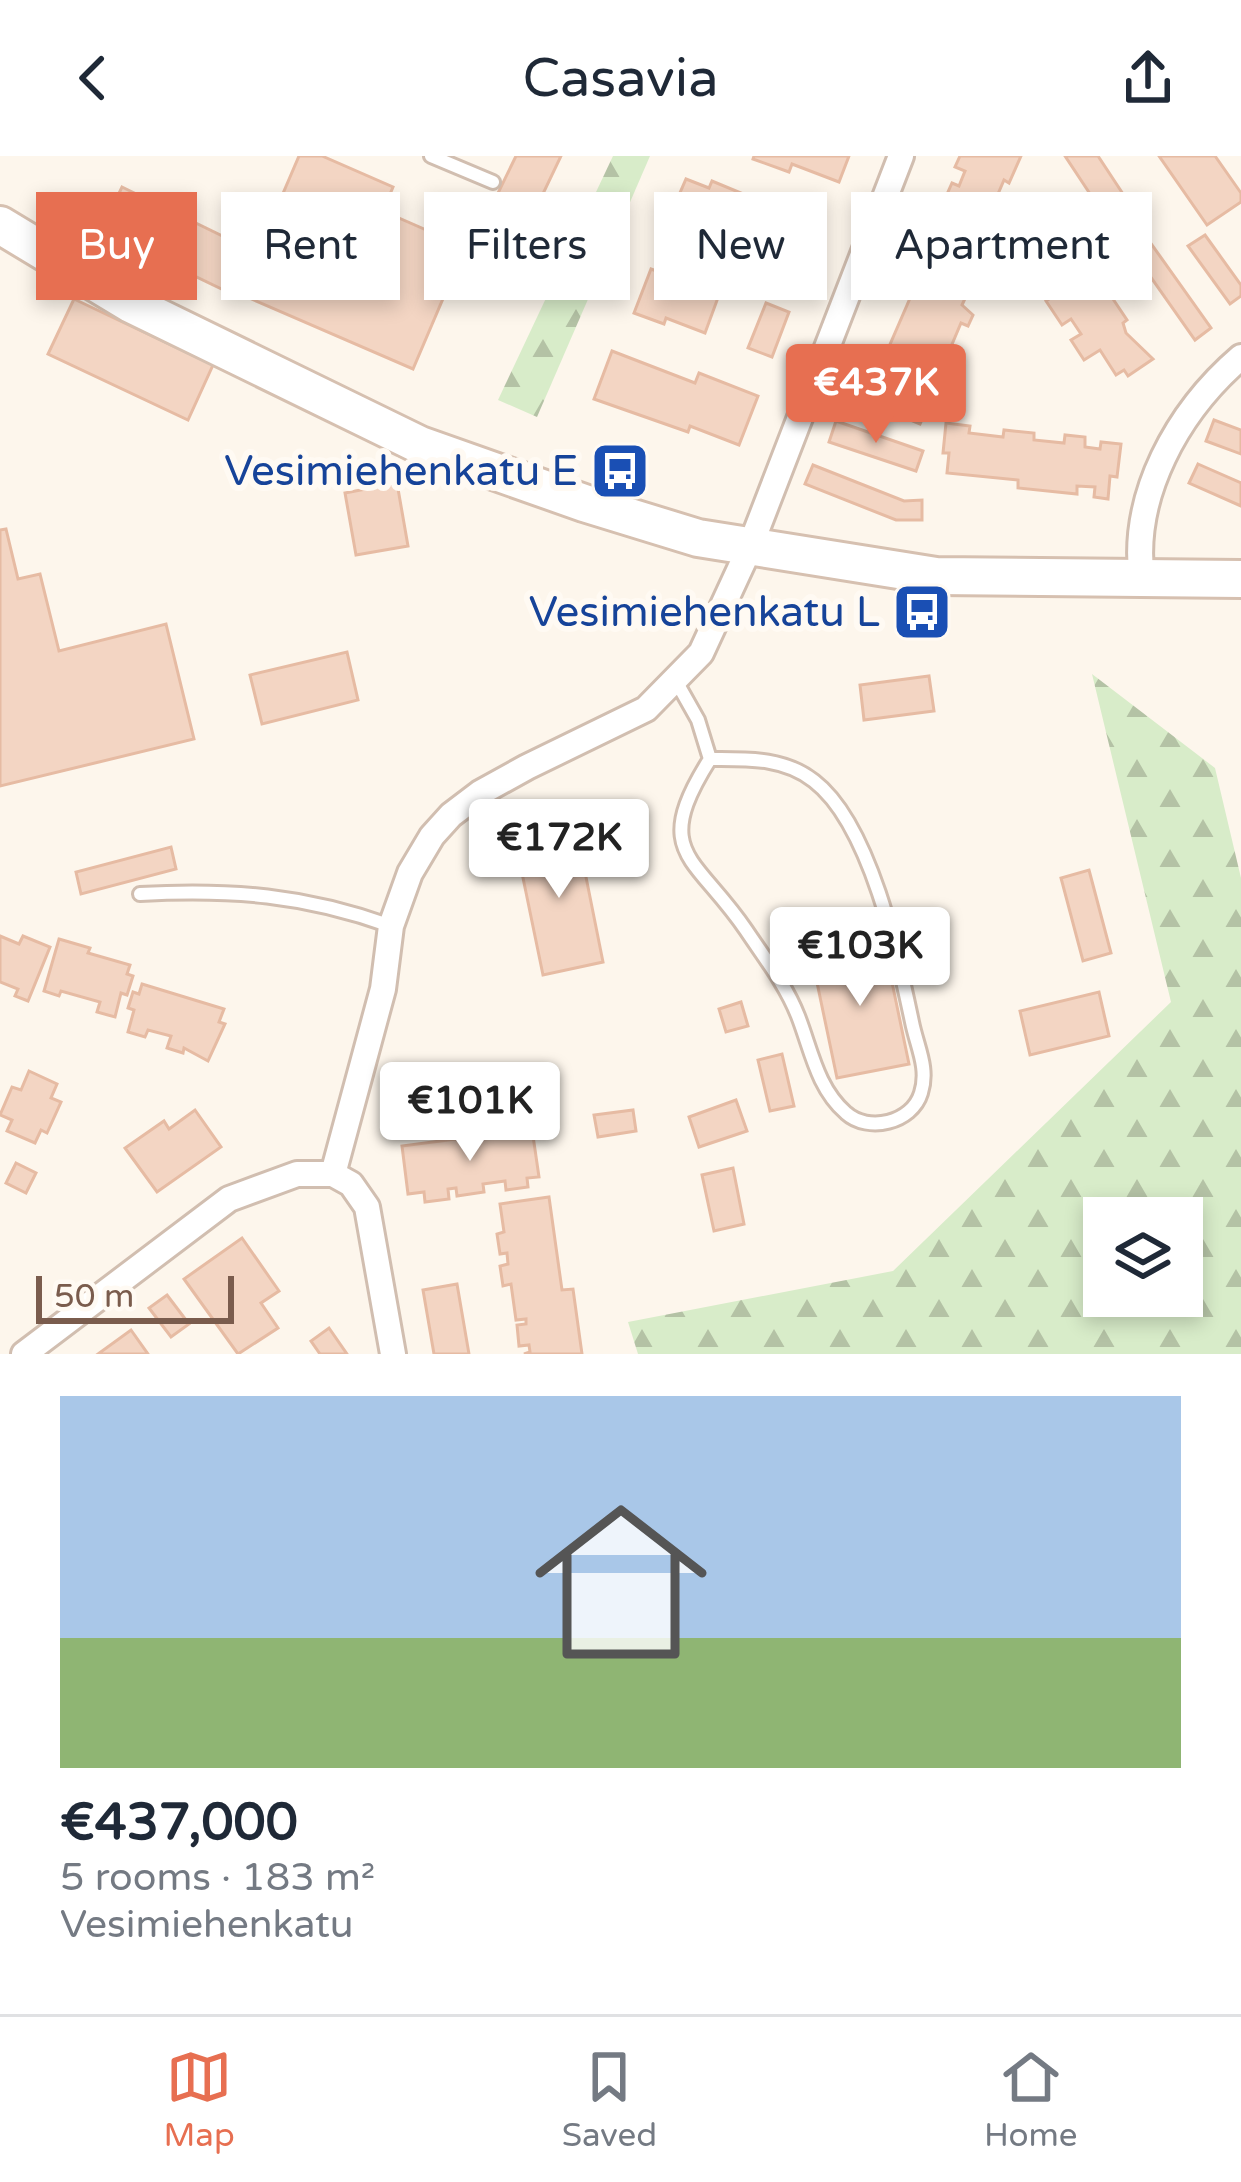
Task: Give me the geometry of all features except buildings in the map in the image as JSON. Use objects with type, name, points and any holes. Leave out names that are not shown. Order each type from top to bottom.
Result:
[{"type":"street","points":[[333,1174],[383,989],[391,926],[410,873],[432,836],[480,793],[646,709],[701,653],[750,547],[901,156]]},
{"type":"street","points":[[0,225],[131,304],[421,445],[698,538],[936,576],[1241,579]]},
{"type":"street","points":[[1142,580],[1137,546],[1155,477],[1188,417],[1241,358]]},
{"type":"street","points":[[24,1354],[229,1199],[296,1174],[333,1174],[351,1184],[367,1207],[393,1354]]},
{"type":"lane","points":[[431,156],[494,182]]},
{"type":"lane","points":[[676,681],[698,720],[710,759],[689,792],[678,831],[691,862],[731,908],[773,970],[797,1013],[813,1063],[846,1113],[862,1123],[884,1124],[902,1115],[916,1104],[922,1090],[924,1062],[870,869],[840,811],[818,783],[795,768],[756,759],[710,759]]},
{"type":"lane","points":[[140,894],[194,891],[292,897],[391,926]]},
{"type":"green space","points":[[613,156],[650,156],[630,202],[630,192],[596,192]]},
{"type":"green space","points":[[545,300],[588,300],[537,417],[498,400]]},
{"type":"green space","points":[[1092,674],[1215,768],[1241,878],[1241,1354],[638,1354],[628,1322],[893,1271],[1171,1002]]},
{"type":"place","name":"Vesimiehenkatu E","points":[[620,471]]},
{"type":"place","name":"Vesimiehenkatu L","points":[[922,612]]}]
